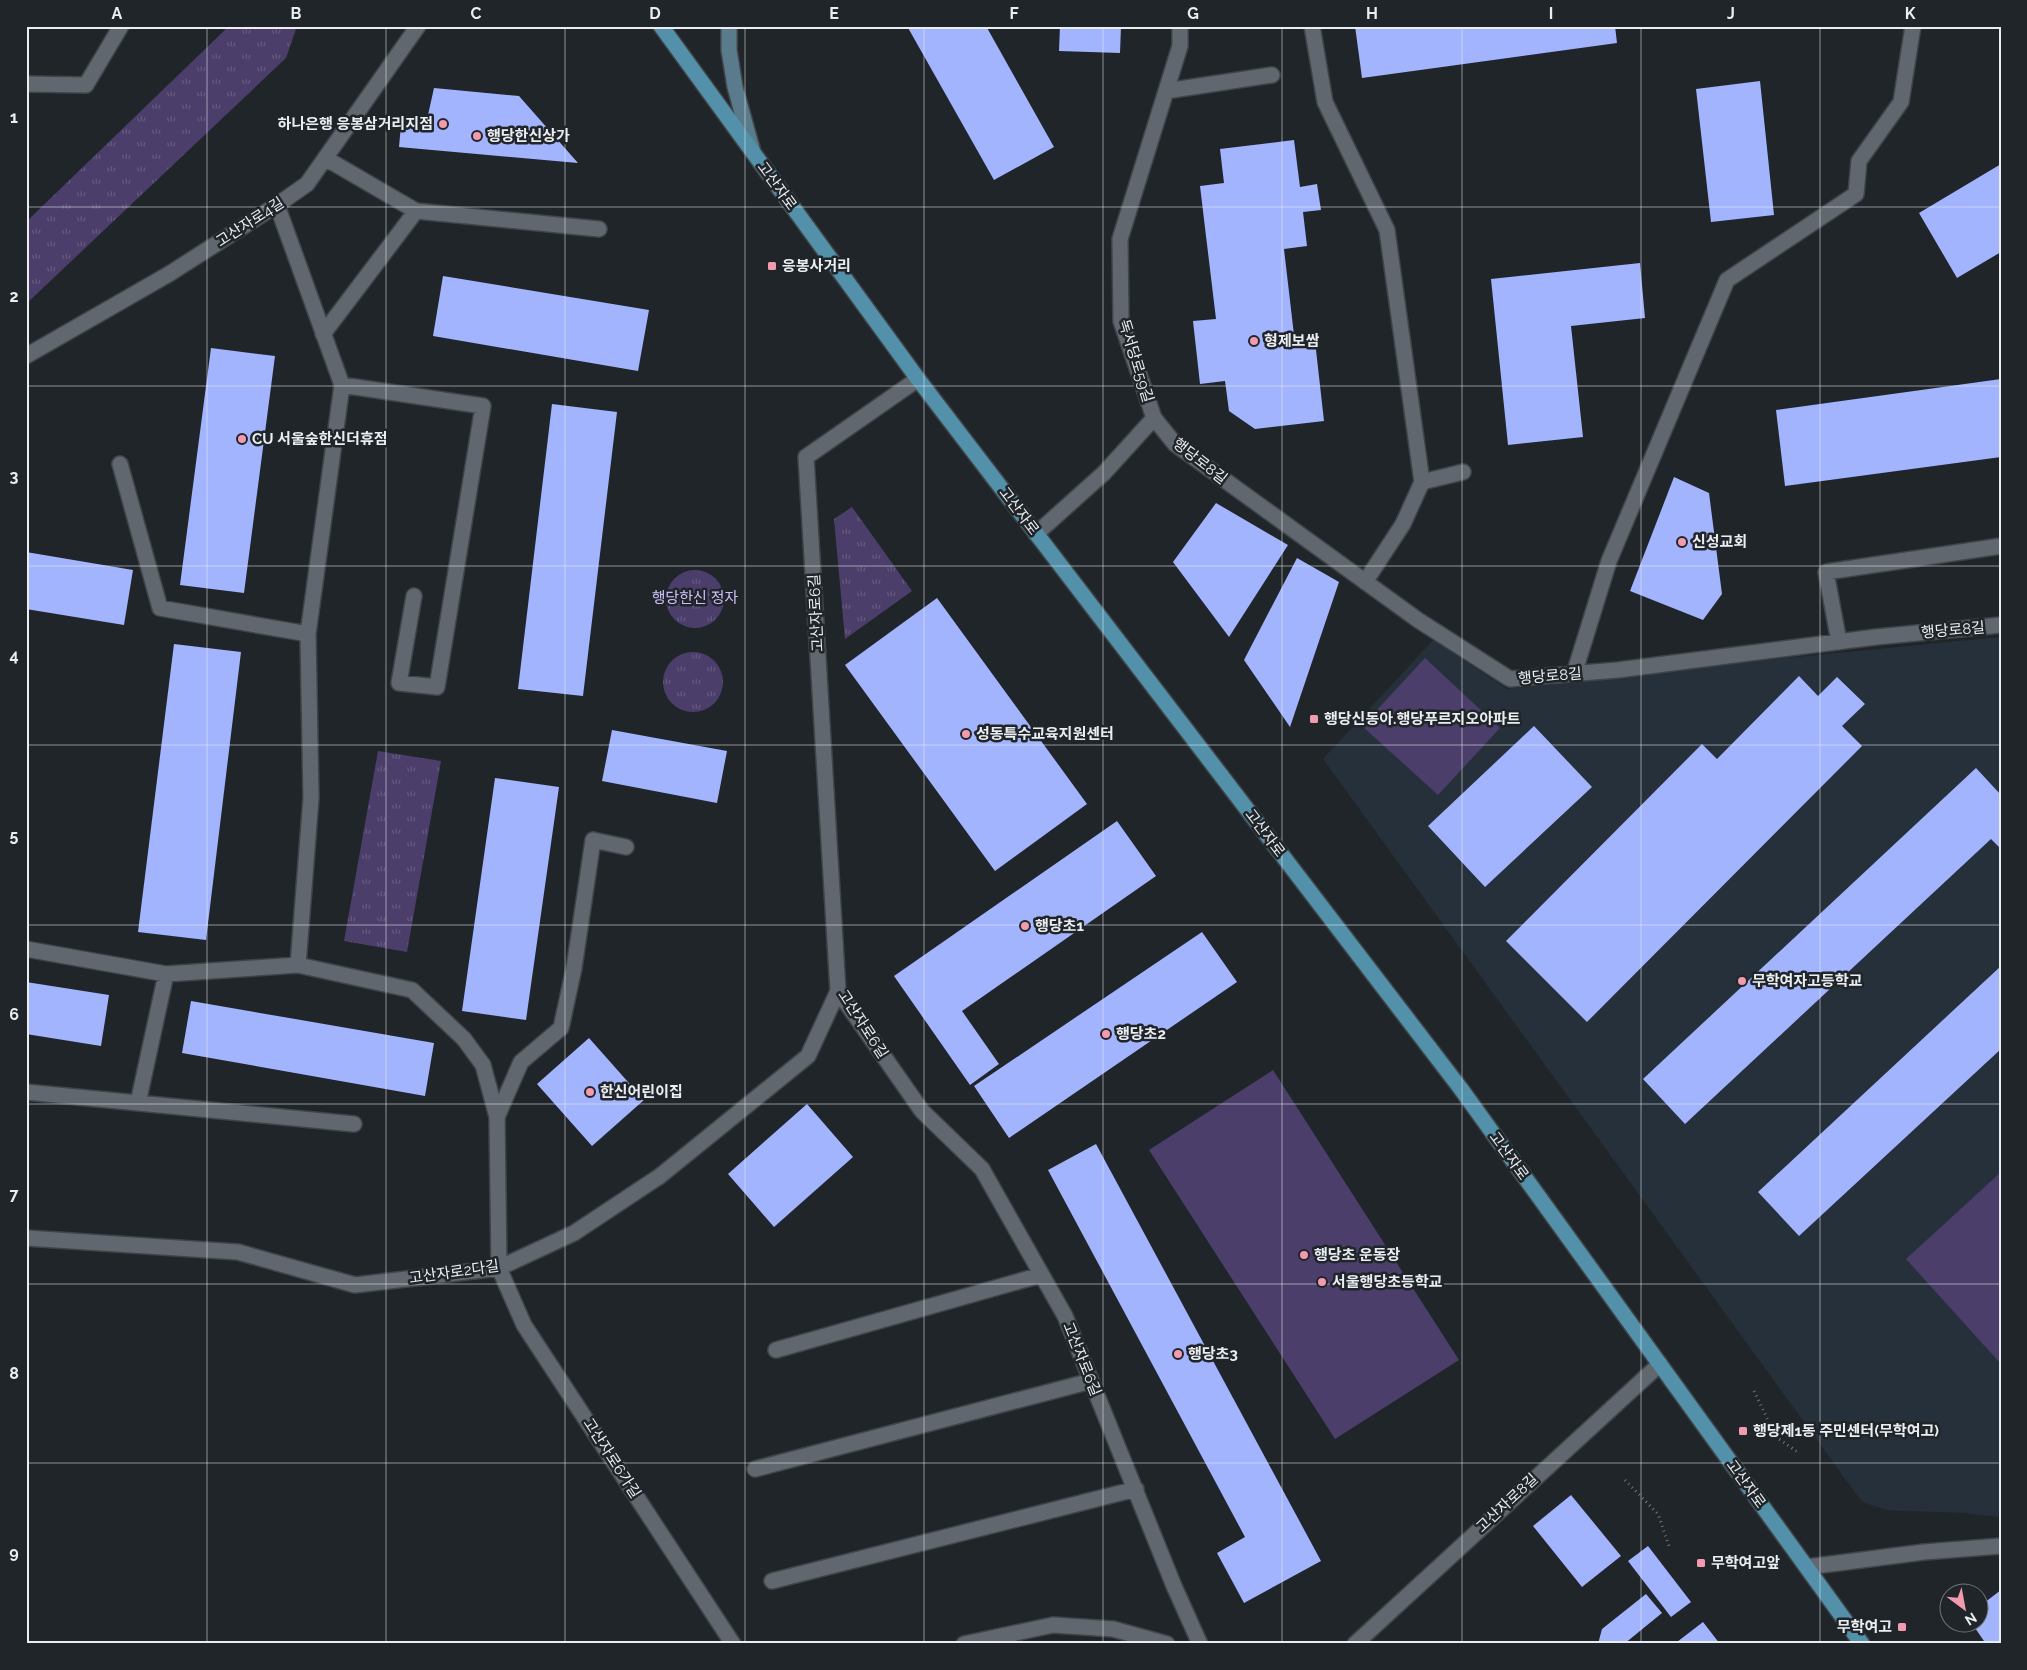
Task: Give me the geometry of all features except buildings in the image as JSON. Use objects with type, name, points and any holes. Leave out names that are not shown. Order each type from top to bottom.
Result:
[{"type":"main road","name":"고산자로","points":[[661,26],[918,379],[1461,1089],[1862,1644]]},
{"type":"main road","points":[[729,26],[729,50],[735,87],[753,152]]},
{"type":"street","points":[[26,84],[86,85],[121,26]]},
{"type":"street","name":"고산자로4길","points":[[26,356],[169,274],[277,205],[306,184],[418,26]]},
{"type":"street","name":"독서당로59길","points":[[1036,534],[1104,473],[1154,418],[1121,321],[1120,239],[1180,46],[1180,26]]},
{"type":"street","points":[[1312,26],[1325,102],[1387,230],[1422,482],[1403,524],[1365,582]]},
{"type":"street","points":[[1574,674],[1609,561],[1727,280],[1856,194],[1860,161],[1901,102],[1913,26]]},
{"type":"street","points":[[1166,92],[1272,75]]},
{"type":"street","points":[[325,158],[416,211],[599,230]]},
{"type":"street","points":[[277,205],[342,385],[308,634],[311,798],[298,965]]},
{"type":"street","points":[[323,334],[416,211]]},
{"type":"street","name":"고산자로6길","points":[[918,379],[806,457],[838,991],[922,1111],[982,1168],[1064,1316],[1174,1586],[1200,1644]]},
{"type":"street","points":[[342,385],[483,406],[437,687],[399,684],[414,596]]},
{"type":"street","name":"행당로8길","points":[[1154,418],[1175,444],[1418,620],[1510,679],[1618,670],[1839,642],[2001,625]]},
{"type":"street","points":[[120,464],[160,608],[308,634]]},
{"type":"street","points":[[1422,482],[1463,472]]},
{"type":"street","points":[[1839,642],[1826,572],[2001,546]]},
{"type":"street","points":[[497,1117],[521,1062],[561,1028],[574,968],[593,840],[626,846]]},
{"type":"street","points":[[26,949],[166,974],[298,965],[412,990],[464,1039],[482,1065],[497,1117],[499,1268]]},
{"type":"street","points":[[138,1103],[166,974]]},
{"type":"street","name":"고산자로2다길","points":[[26,1238],[238,1252],[355,1285],[499,1268],[574,1232],[660,1176],[808,1056],[838,991]]},
{"type":"street","points":[[26,1092],[354,1124]]},
{"type":"street","name":"고산자로6가길","points":[[499,1268],[524,1325],[734,1644]]},
{"type":"street","points":[[776,1350],[1041,1275]]},
{"type":"street","name":"고산자로8길","points":[[1355,1644],[1660,1364]]},
{"type":"street","points":[[755,1469],[1091,1381]]},
{"type":"street","points":[[772,1581],[1136,1489]]},
{"type":"street","points":[[1807,1567],[1924,1552],[2001,1546]]},
{"type":"street","points":[[964,1644],[1053,1625],[1113,1629],[1167,1644]]},
{"type":"path","points":[[1754,1391],[1776,1437],[1799,1453]]},
{"type":"path","points":[[1625,1480],[1658,1514],[1669,1546]]},
{"type":"shaded area","name":"무학여자고등학교","points":[[2001,637],[2001,1517],[1963,1513],[1887,1510],[1862,1502],[1323,759],[1433,640],[1507,689],[1776,659]]},
{"type":"green space","points":[[229,26],[297,26],[286,58],[26,304],[26,222]]},
{"type":"green space","points":[[852,507],[912,591],[845,639],[834,519]]},
{"type":"green space","name":"행당한신 정자","points":[[695,570],[706,572],[719,583],[724,599],[722,610],[711,623],[695,628],[684,626],[671,615],[666,599],[668,588],[679,575]]},
{"type":"green space","points":[[693,652],[710,657],[718,665],[723,682],[718,699],[710,707],[693,712],[676,707],[668,699],[663,682],[668,665],[676,657]]},
{"type":"green space","points":[[1425,658],[1500,728],[1438,795],[1362,726]]},
{"type":"green space","points":[[378,751],[441,761],[407,952],[344,941]]},
{"type":"green space","name":"행당초 운동장","points":[[1273,1070],[1459,1360],[1335,1439],[1149,1150]]},
{"type":"green space","points":[[2001,1172],[2001,1364],[1906,1259]]},
{"type":"place","name":"하나은행 응봉삼거리지점","points":[[443,124]]},
{"type":"place","name":"행당한신상가","points":[[477,136]]},
{"type":"place","name":"응봉사거리","points":[[772,266]]},
{"type":"place","name":"형제보쌈","points":[[1254,341]]},
{"type":"place","name":"CU 서울숲한신더휴점","points":[[242,439]]},
{"type":"place","name":"신성교회","points":[[1682,542]]},
{"type":"place","name":"행당신동아.행당푸르지오아파트","points":[[1314,719]]},
{"type":"place","name":"성동특수교육지원센터","points":[[966,734]]},
{"type":"place","name":"행당초1","points":[[1025,926]]},
{"type":"place","name":"무학여자고등학교","points":[[1742,981]]},
{"type":"place","name":"행당초2","points":[[1106,1034]]},
{"type":"place","name":"한신어린이집","points":[[590,1092]]},
{"type":"place","name":"행당초 운동장","points":[[1304,1255]]},
{"type":"place","name":"서울행당초등학교","points":[[1322,1282]]},
{"type":"place","name":"행당초3","points":[[1178,1354]]},
{"type":"place","name":"행당제1동 주민센터(무학여고)","points":[[1743,1431]]},
{"type":"place","name":"무학여고앞","points":[[1701,1563]]},
{"type":"place","name":"무학여고","points":[[1902,1627]]}]
